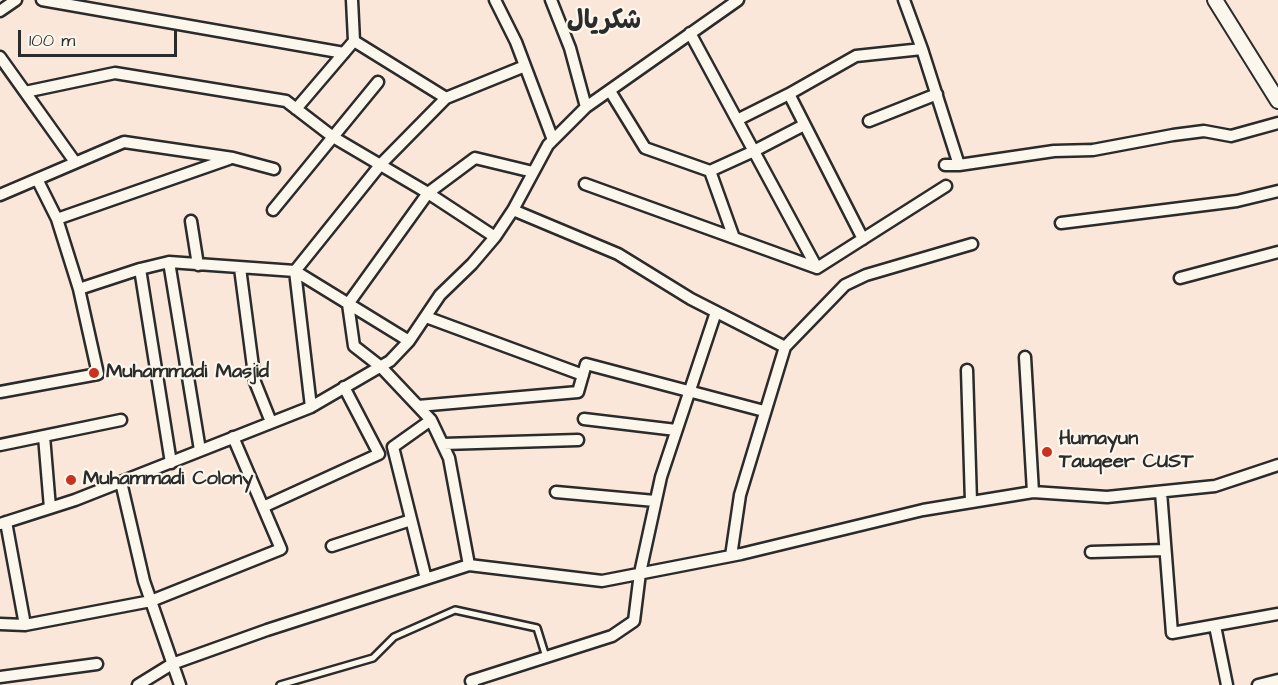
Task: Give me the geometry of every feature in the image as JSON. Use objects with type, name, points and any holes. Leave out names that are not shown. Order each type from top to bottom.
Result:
[{"type":"street","points":[[0,11],[16,0]]},
{"type":"street","points":[[42,0],[344,53]]},
{"type":"street","points":[[111,12],[113,0]]},
{"type":"street","points":[[296,110],[354,41],[352,0]]},
{"type":"street","points":[[495,0],[516,42],[553,140]]},
{"type":"street","points":[[551,0],[570,48],[586,108]]},
{"type":"street","points":[[25,625],[3,523],[121,482],[272,422],[310,406],[390,361],[409,341],[440,295],[472,264],[495,237],[513,210],[548,145],[586,108],[738,0]]},
{"type":"street","points":[[904,0],[959,165]]},
{"type":"street","points":[[1215,0],[1278,101]]},
{"type":"street","points":[[690,33],[817,268]]},
{"type":"street","points":[[354,41],[446,98]]},
{"type":"street","points":[[737,120],[856,56],[922,50]]},
{"type":"street","points":[[0,57],[75,162]]},
{"type":"street","points":[[310,406],[295,271],[381,164],[446,98],[525,66]]},
{"type":"street","points":[[25,93],[115,74],[286,102],[333,137],[429,193],[495,237]]},
{"type":"street","points":[[273,210],[378,82]]},
{"type":"street","points":[[610,91],[645,148],[710,171],[804,125]]},
{"type":"street","points":[[789,94],[863,239]]},
{"type":"street","points":[[869,121],[937,94]]},
{"type":"street","points":[[945,165],[1054,151],[1093,150],[1204,131],[1231,136],[1278,123]]},
{"type":"street","points":[[0,193],[124,142],[233,158],[274,169]]},
{"type":"street","points":[[57,219],[233,158]]},
{"type":"street","points":[[469,565],[449,458],[443,444],[431,420],[381,367],[354,346],[348,303],[429,193],[475,158],[533,172]]},
{"type":"street","points":[[710,171],[734,238]]},
{"type":"street","points":[[0,392],[98,374],[79,289],[57,219],[37,179]]},
{"type":"street","points":[[585,184],[817,268]]},
{"type":"street","points":[[817,268],[946,186]]},
{"type":"street","points":[[1061,223],[1237,201],[1278,191]]},
{"type":"street","points":[[513,210],[618,254],[691,299],[785,347]]},
{"type":"street","points":[[191,221],[198,265]]},
{"type":"street","points":[[731,556],[740,495],[785,347],[845,285],[866,274],[972,244]]},
{"type":"street","points":[[1179,278],[1278,252]]},
{"type":"street","points":[[79,289],[169,262],[295,271],[409,341]]},
{"type":"street","points":[[169,262],[200,450]]},
{"type":"street","points":[[240,268],[255,382],[272,422]]},
{"type":"street","points":[[140,269],[171,463]]},
{"type":"street","points":[[473,685],[471,681],[612,636],[634,621],[639,573],[661,477],[716,312]]},
{"type":"street","points":[[426,316],[583,375]]},
{"type":"street","points":[[1025,357],[1033,492]]},
{"type":"street","points":[[418,406],[578,392],[586,364],[764,411]]},
{"type":"street","points":[[967,370],[971,502]]},
{"type":"street","points":[[263,507],[379,454],[344,387]]},
{"type":"street","points":[[584,419],[676,430]]},
{"type":"street","points":[[0,445],[121,420]]},
{"type":"street","points":[[426,579],[393,447],[431,420]]},
{"type":"street","points":[[44,436],[50,508]]},
{"type":"street","points":[[0,624],[25,625],[151,601],[282,549],[233,437]]},
{"type":"street","points":[[443,444],[578,440]]},
{"type":"street","points":[[138,685],[172,664],[267,630],[469,565],[602,580],[731,556],[923,510],[1033,492],[1107,497],[1215,486],[1278,465]]},
{"type":"street","points":[[121,482],[144,580],[180,685]]},
{"type":"street","points":[[556,492],[655,501]]},
{"type":"street","points":[[1161,492],[1170,631],[1174,634],[1278,614]]},
{"type":"street","points":[[332,546],[411,520]]},
{"type":"street","points":[[1091,552],[1165,550]]},
{"type":"street","points":[[1215,626],[1227,685]]},
{"type":"street","points":[[0,677],[97,664]]},
{"type":"street","points":[[1258,685],[1278,680]]},
{"type":"lane","points":[[280,685],[373,658],[394,637],[455,610],[537,628],[546,657]]},
{"type":"place","name":"Muhammadi Masjid","points":[[94,373]]},
{"type":"place","name":"Humayun Tauqeer CUST","points":[[1047,452]]},
{"type":"place","name":"Muhammadi Colony","points":[[71,480]]},
{"type":"district","name":"شکریال","points":[[604,23]]}]
